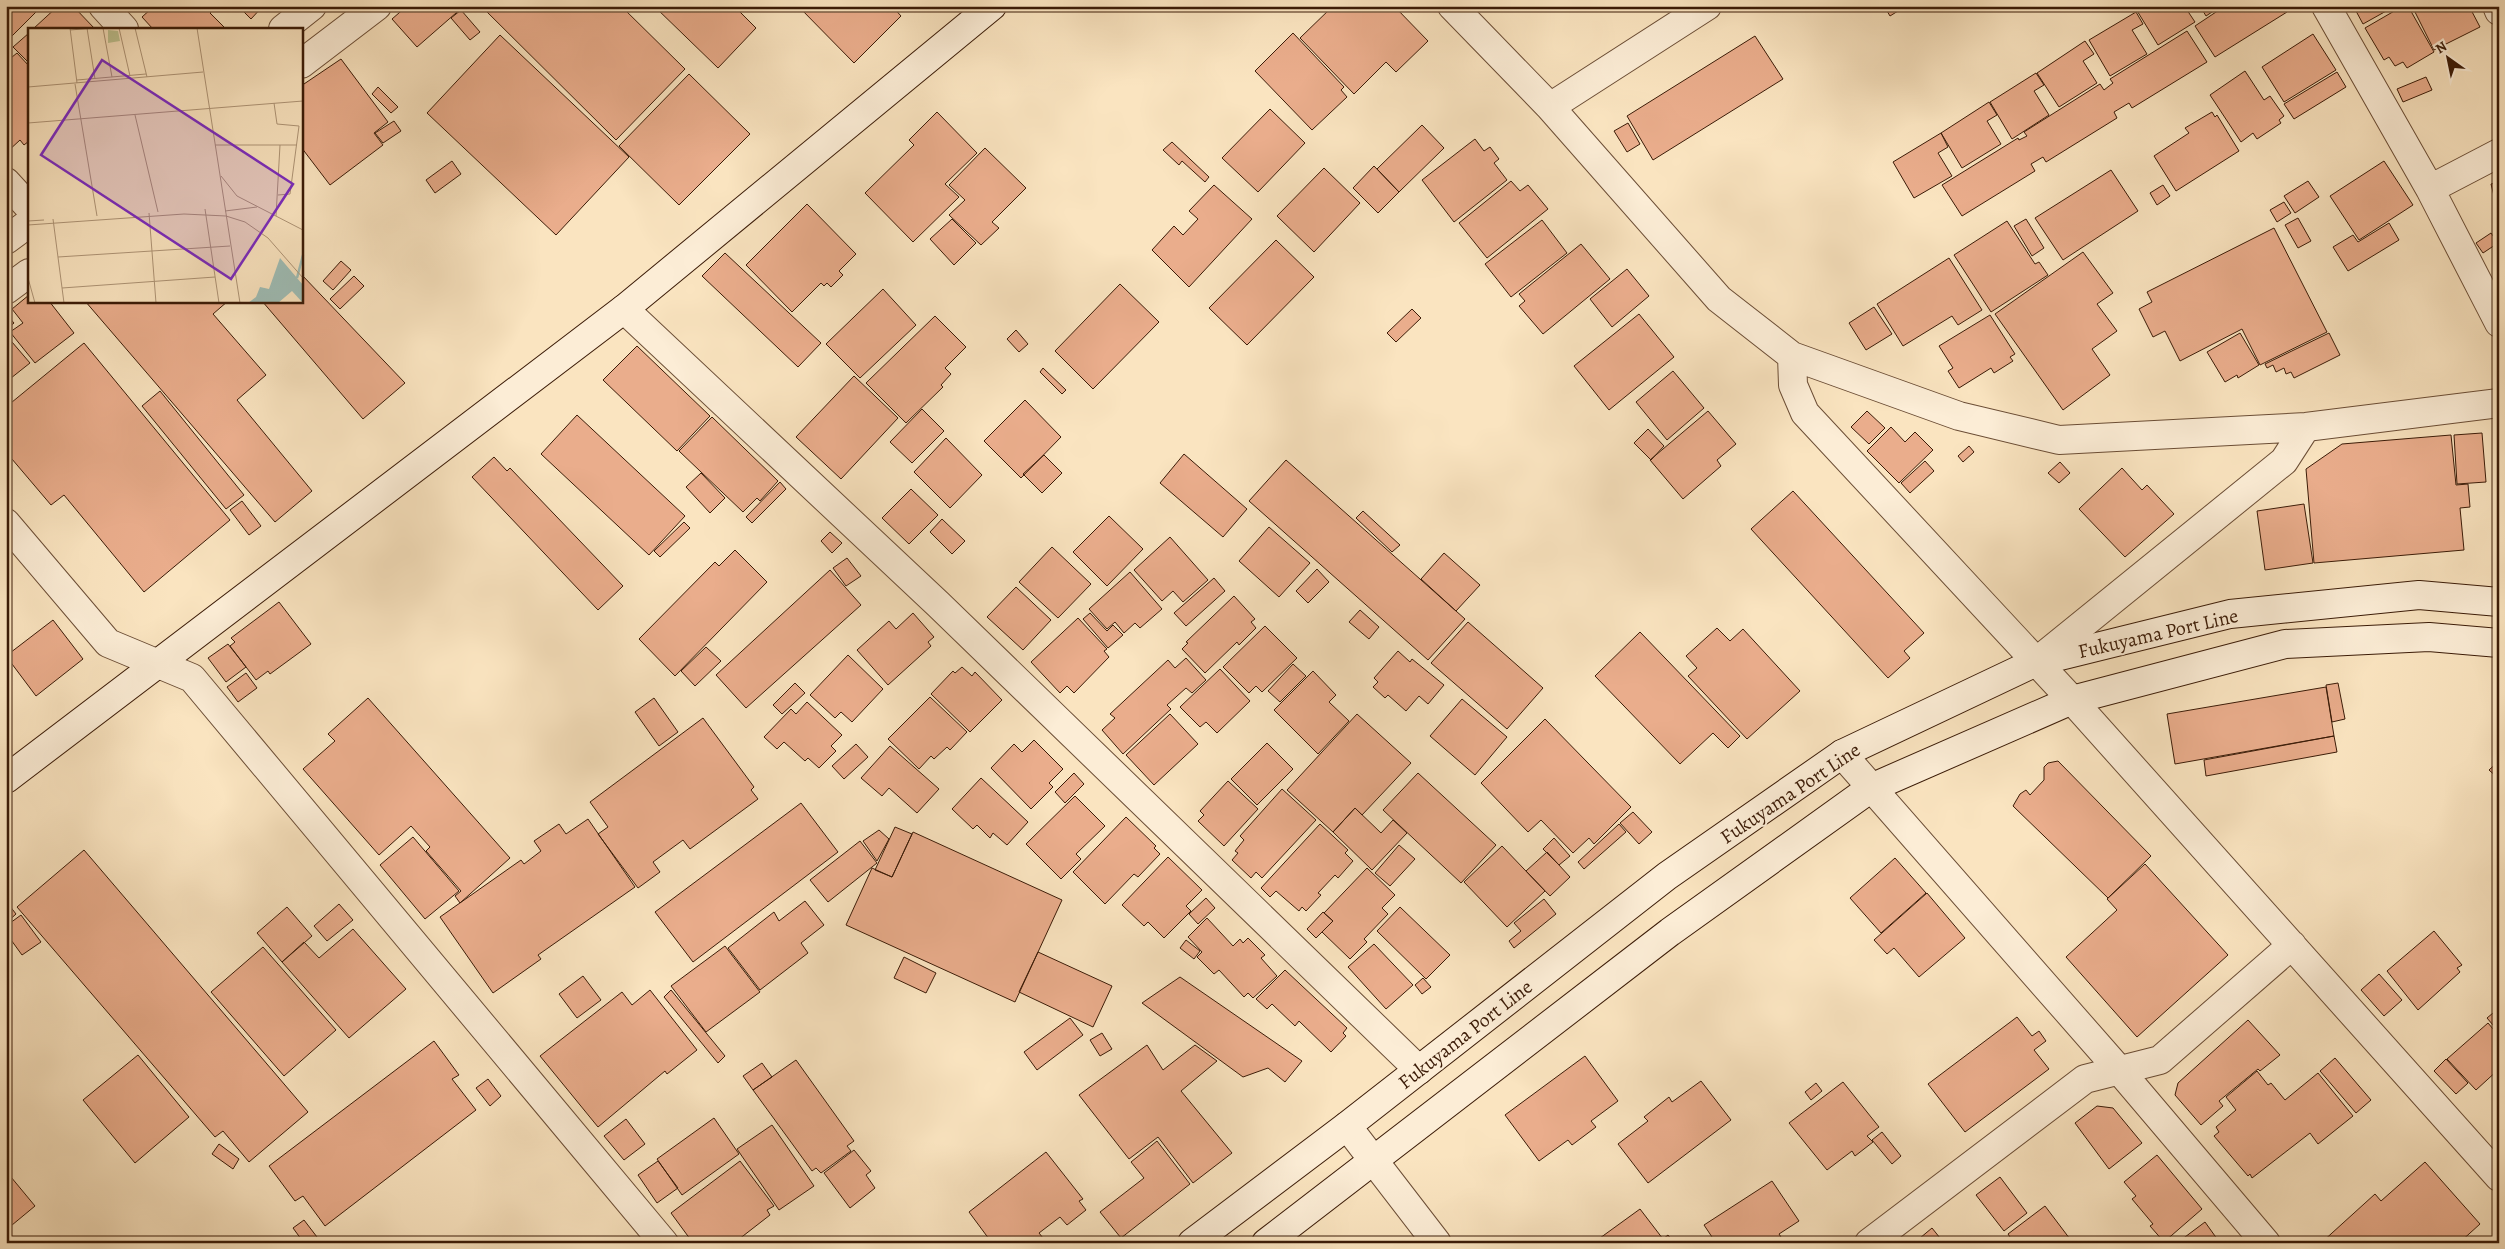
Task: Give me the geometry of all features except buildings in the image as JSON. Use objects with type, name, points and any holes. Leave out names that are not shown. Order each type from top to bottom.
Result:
[{"type":"street","points":[[103,6],[123,28]]},
{"type":"street","points":[[283,28],[312,6]]},
{"type":"street","points":[[302,63],[377,6]]},
{"type":"street","points":[[6,779],[624,309],[992,6]]},
{"type":"street","points":[[1452,6],[1550,107],[1719,299],[1792,356],[1960,416],[2060,440],[2306,427],[2499,403]]},
{"type":"street","points":[[1550,107],[1707,6]]},
{"type":"street","points":[[2326,6],[2430,189],[2499,322]]},
{"type":"street","points":[[2497,6],[2499,11]]},
{"type":"street","points":[[2430,189],[2499,153]]},
{"type":"street","points":[[6,182],[28,206]]},
{"type":"street","points":[[6,240],[28,224]]},
{"type":"street","points":[[6,290],[28,274]]},
{"type":"street","points":[[624,309],[938,604],[1419,1070]]},
{"type":"street","points":[[1792,356],[1794,385],[1805,412],[2072,700],[2499,1177]]},
{"type":"street","points":[[2036,662],[2284,461],[2306,427]]},
{"type":"street","points":[[6,523],[108,643],[192,678],[664,1243]]},
{"type":"street","name":"Fukuyama Port Line","points":[[1192,1243],[1347,1126],[1667,876],[1842,754],[2036,662],[2230,614],[2419,595],[2499,602]]},
{"type":"street","name":"Fukuyama Port Line","points":[[1266,1243],[1374,1162],[1670,932],[1871,788],[2072,700],[2285,644],[2429,636],[2499,642]]},
{"type":"street","points":[[1842,754],[2120,1071],[2266,1243]]},
{"type":"street","points":[[1869,1243],[2085,1079],[2160,1060],[2292,945]]},
{"type":"street","points":[[1347,1126],[1437,1243]]}]
